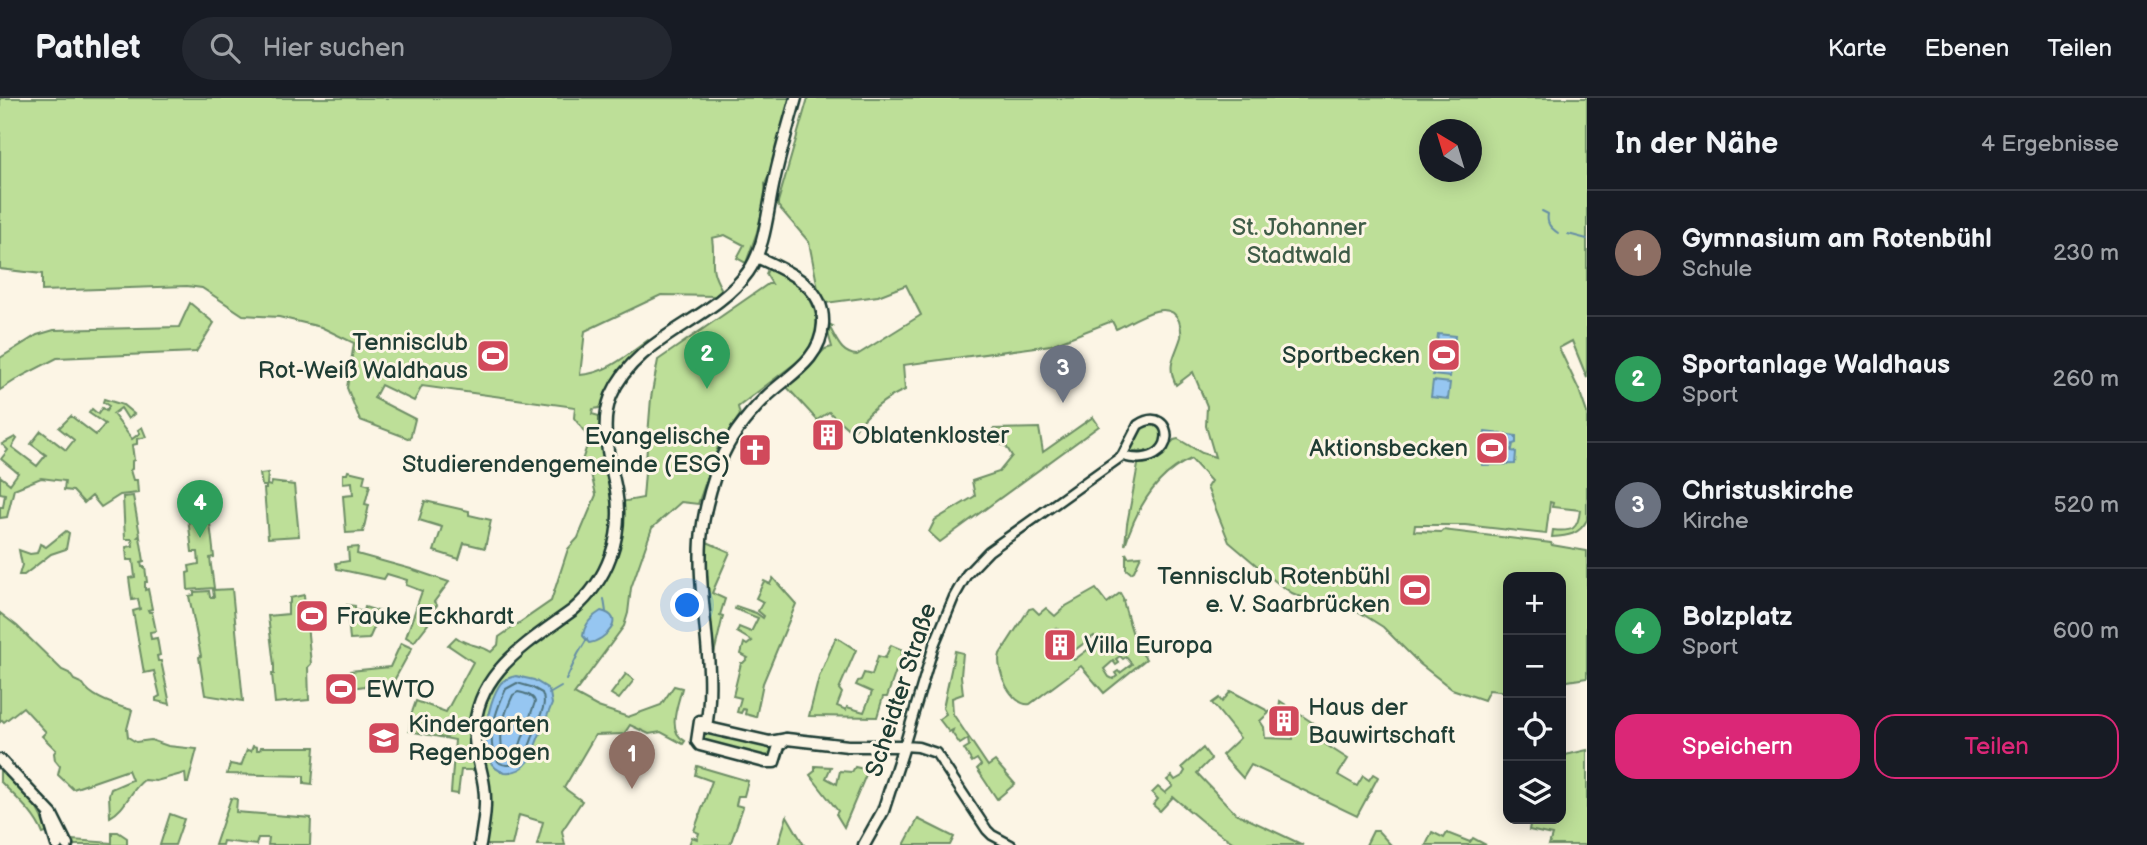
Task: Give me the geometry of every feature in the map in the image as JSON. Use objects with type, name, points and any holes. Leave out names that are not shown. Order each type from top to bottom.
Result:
[{"type":"main road","points":[[480,845],[485,790],[475,741],[475,723],[482,694],[492,676],[506,662],[583,602],[598,583],[617,533],[618,503],[606,442],[606,419],[611,396],[631,366],[728,293],[747,273],[757,257],[796,98]]},
{"type":"main road","points":[[757,257],[795,276],[811,289],[823,315],[822,334],[814,354],[757,407],[734,436],[720,462],[701,540],[708,665],[703,726],[697,741],[700,745],[765,762],[774,762],[781,742]]},
{"type":"main road","points":[[703,726],[770,742],[904,746]]},
{"type":"main road","name":"Scheidter Straße","points":[[864,845],[883,811],[904,746]]},
{"type":"main road","points":[[0,760],[57,822],[67,845]]},
{"type":"main road","points":[[45,808],[57,845]]},
{"type":"street","name":"Scheidter Straße","points":[[904,746],[934,645],[967,573],[989,551],[1122,456],[1141,422],[1157,421],[1165,429],[1167,442],[1160,451],[1146,457],[1122,456]]},
{"type":"street","points":[[904,746],[936,753],[986,830],[1011,845]]},
{"type":"green space","points":[[0,98],[792,98],[775,163],[765,184],[766,196],[746,263],[737,258],[744,245],[725,235],[712,238],[713,269],[722,290],[715,296],[661,295],[585,331],[580,375],[608,367],[648,340],[651,343],[604,404],[593,409],[592,414],[599,416],[615,516],[611,545],[595,581],[580,599],[496,666],[485,681],[465,725],[469,729],[476,770],[461,770],[458,794],[451,793],[455,740],[409,731],[410,718],[416,701],[446,712],[473,662],[448,645],[456,637],[491,652],[498,645],[499,637],[551,601],[568,549],[578,538],[596,495],[590,469],[581,470],[588,441],[585,432],[574,418],[575,407],[422,386],[414,401],[381,385],[374,398],[415,419],[410,439],[360,420],[347,388],[354,343],[321,327],[279,317],[243,315],[202,288],[187,286],[42,291],[42,274],[0,269]]},
{"type":"green space","name":"St. Johanner Stadtwald","points":[[808,98],[1587,98],[1587,378],[1572,341],[1559,348],[1587,413],[1587,520],[1573,534],[1552,537],[1553,530],[1565,531],[1576,526],[1580,510],[1552,507],[1553,503],[1550,502],[1546,534],[1465,525],[1415,525],[1414,531],[1443,530],[1551,543],[1587,551],[1587,678],[1566,681],[1566,572],[1503,572],[1503,691],[1489,690],[1484,700],[1452,689],[1420,664],[1383,627],[1356,610],[1325,607],[1292,593],[1275,581],[1229,542],[1207,487],[1211,481],[1191,459],[1167,474],[1149,494],[1141,506],[1125,545],[1140,461],[1158,456],[1178,439],[1215,457],[1206,426],[1207,406],[1193,372],[1176,385],[1173,378],[1172,361],[1181,331],[1179,321],[1167,310],[1150,313],[1116,329],[1112,321],[1051,345],[903,365],[905,390],[882,402],[852,432],[829,412],[817,420],[786,386],[825,349],[832,347],[828,333],[829,324],[833,326],[830,328],[843,349],[857,355],[921,315],[906,285],[878,296],[826,303],[818,289],[809,242],[778,206]]},
{"type":"green space","points":[[768,269],[794,283],[811,302],[815,311],[816,330],[809,349],[802,358],[738,407],[740,415],[718,447],[698,504],[681,502],[652,528],[631,588],[624,626],[574,694],[598,707],[628,717],[661,705],[674,686],[682,688],[675,724],[679,737],[685,741],[683,744],[661,732],[649,734],[630,725],[624,734],[595,735],[564,788],[582,801],[562,831],[565,845],[537,845],[543,822],[519,815],[512,845],[485,845],[490,795],[478,728],[482,703],[508,663],[601,585],[621,502],[643,498],[651,398],[658,360],[768,284],[772,284],[766,274]]},
{"type":"green space","points":[[190,303],[214,323],[196,352],[57,358],[0,390],[0,358],[37,335],[54,330],[179,327]]},
{"type":"green space","points":[[104,399],[123,405],[134,414],[128,419],[121,408],[113,414],[132,439],[140,433],[138,430],[142,427],[146,437],[137,439],[137,444],[132,445],[134,460],[130,470],[133,480],[137,480],[138,493],[120,495],[101,507],[92,496],[84,503],[73,491],[64,490],[65,481],[41,478],[14,489],[7,517],[0,518],[0,507],[3,507],[5,494],[0,493],[0,476],[10,484],[18,473],[1,459],[8,450],[2,444],[15,437],[17,439],[12,447],[37,466],[46,455],[31,444],[41,431],[66,450],[74,440],[59,428],[71,416],[96,435],[105,424],[89,413],[92,409],[98,414],[102,408],[106,411],[109,406],[103,402]]},
{"type":"green space","points":[[1093,417],[1099,426],[940,542],[929,532],[935,520],[975,496],[972,481],[999,472],[1012,456],[1006,446],[993,442],[993,429],[1039,428],[1043,452]]},
{"type":"green space","points":[[1150,423],[1162,429],[1164,441],[1156,450],[1129,450],[1138,429]]},
{"type":"green space","points":[[348,471],[365,475],[363,483],[370,485],[365,504],[369,505],[363,532],[346,533],[343,496],[353,495],[352,482],[343,483],[343,474]]},
{"type":"green space","points":[[268,473],[267,485],[271,486],[272,482],[294,485],[299,536],[268,538],[264,489],[266,486],[262,486],[260,474]]},
{"type":"green space","points":[[133,496],[144,561],[141,562],[142,567],[145,567],[147,582],[145,590],[148,589],[152,609],[148,610],[152,612],[156,631],[150,632],[151,639],[157,638],[160,655],[157,656],[158,661],[161,661],[170,704],[156,701],[160,696],[154,671],[144,673],[133,611],[140,609],[138,599],[132,600],[129,578],[135,577],[133,560],[127,560],[126,547],[133,546],[132,539],[125,539],[123,497]]},
{"type":"green space","points":[[207,498],[214,557],[210,558],[214,588],[188,590],[189,566],[199,564],[198,552],[192,552],[186,500]]},
{"type":"green space","points":[[425,501],[469,511],[469,515],[491,520],[485,548],[464,543],[459,559],[434,551],[442,527],[419,520]]},
{"type":"green space","points":[[66,531],[69,533],[66,549],[51,554],[24,575],[19,575],[22,565],[19,550],[30,554],[37,553],[40,544],[46,547]]},
{"type":"green space","points":[[707,542],[730,552],[712,593],[725,599],[713,658],[707,575]]},
{"type":"green space","points":[[358,547],[357,554],[449,582],[434,602],[437,605],[425,621],[428,624],[414,642],[406,637],[422,591],[406,585],[407,580],[387,574],[384,579],[337,569],[336,563],[349,561],[348,548]]},
{"type":"green space","points":[[1126,553],[1128,557],[1141,556],[1131,573],[1126,569]]},
{"type":"green space","points":[[773,578],[796,604],[763,683],[756,717],[745,714],[746,710],[743,709],[741,713],[737,712],[741,698],[733,696],[741,663],[748,658],[741,654],[744,643],[747,645],[752,641],[737,632],[739,627],[751,632],[758,618],[735,609],[736,606],[763,618],[758,611],[763,602],[756,598],[764,581],[770,584]]},
{"type":"green space","points":[[232,589],[243,701],[205,695],[201,656],[189,596],[194,595],[194,592],[209,591],[210,597],[214,597],[213,590]]},
{"type":"green space","points":[[1096,589],[1107,603],[1120,593],[1135,638],[1146,659],[1104,693],[1081,666],[1030,704],[1023,703],[1011,694],[1006,686],[1000,669],[1000,654],[1029,609],[1033,608],[1039,614],[1046,608],[1055,616],[1066,606]],"holes":[[[1057,628],[1072,652],[1094,636],[1098,642],[1074,660],[1067,652],[1063,655],[1058,649],[1052,648],[1054,644],[1049,637]],[[1120,656],[1123,659],[1126,657],[1132,664],[1120,673],[1115,673],[1117,676],[1113,679],[1104,669],[1113,661],[1116,665],[1119,663],[1116,659]]]},
{"type":"green space","points":[[304,595],[305,610],[299,611],[300,615],[306,615],[311,664],[308,667],[309,700],[275,703],[268,616],[288,614],[290,598]]},
{"type":"green space","points":[[347,605],[355,606],[355,610],[364,612],[365,607],[381,612],[369,639],[350,640]]},
{"type":"green space","points":[[0,613],[74,680],[98,697],[132,710],[127,729],[128,737],[136,742],[151,740],[168,746],[197,749],[188,783],[185,773],[156,781],[144,780],[110,817],[111,789],[132,780],[128,770],[73,789],[58,775],[60,766],[55,760],[56,750],[42,736],[46,732],[23,707],[4,722],[0,722]]},
{"type":"green space","points":[[836,637],[856,650],[839,689],[842,693],[837,706],[846,710],[847,707],[864,712],[872,692],[856,685],[858,681],[864,673],[872,675],[878,656],[885,658],[891,645],[903,650],[877,717],[809,716],[819,677]]},
{"type":"green space","points":[[401,643],[412,648],[391,686],[351,688],[350,671],[390,667]]},
{"type":"green space","points":[[955,651],[963,653],[963,694],[952,698],[953,714],[988,766],[995,761],[1015,784],[997,799],[977,769],[981,765],[977,759],[972,762],[964,749],[969,746],[968,739],[960,744],[952,733],[953,730],[949,732],[939,719],[946,714],[943,708]]},
{"type":"green space","points":[[626,674],[634,680],[619,699],[611,694]]},
{"type":"green space","points":[[1231,691],[1270,712],[1260,721],[1264,727],[1265,738],[1293,739],[1293,713],[1279,712],[1280,701],[1322,729],[1317,739],[1348,759],[1338,775],[1357,786],[1363,776],[1369,780],[1373,774],[1378,777],[1357,816],[1251,765],[1243,778],[1222,755],[1240,738],[1212,703],[1219,698],[1222,702]]},
{"type":"green space","points":[[704,732],[773,746],[772,759],[703,743],[701,738]]},
{"type":"green space","points":[[253,746],[257,747],[257,750],[261,747],[315,747],[312,784],[304,783],[304,776],[227,774],[230,764],[241,766],[247,750],[251,751]]},
{"type":"green space","points":[[1203,748],[1211,759],[1197,773],[1235,813],[1303,845],[1237,845],[1204,823],[1173,797],[1160,811],[1153,805],[1158,799],[1152,793],[1158,787],[1165,793],[1173,786],[1167,780],[1172,776],[1175,780],[1182,776],[1185,771],[1182,767]]},
{"type":"green space","points":[[1587,750],[1587,845],[1549,845],[1552,835],[1529,830],[1530,824],[1566,824],[1566,755]]},
{"type":"green space","points":[[697,766],[748,781],[744,796],[738,796],[736,805],[743,807],[730,845],[689,845],[692,837],[697,839],[699,833],[694,831],[712,781],[695,775]]},
{"type":"green space","points":[[815,766],[831,767],[826,778],[837,784],[840,771],[852,772],[855,767],[868,770],[844,827],[836,814],[838,811],[810,775],[815,771]]},
{"type":"green space","points":[[0,769],[35,805],[49,832],[43,834],[30,812],[0,781]]},
{"type":"green space","points":[[231,798],[237,799],[236,812],[311,818],[310,845],[268,845],[269,838],[258,838],[256,845],[223,841],[222,845],[215,845]]},
{"type":"green space","points":[[170,814],[184,819],[175,845],[160,845]]},
{"type":"green space","points":[[787,816],[804,845],[778,845]]},
{"type":"green space","points":[[918,819],[954,837],[950,845],[904,845]]},
{"type":"green space","points":[[1373,831],[1378,831],[1391,845],[1366,845]]},
{"type":"green space","points":[[112,832],[118,832],[127,838],[127,845],[74,845],[73,840],[112,843]]},
{"type":"green space","points":[[1432,832],[1444,838],[1447,833],[1470,842],[1473,838],[1486,845],[1426,845]]},
{"type":"water","name":"Sportbecken","points":[[1438,334],[1455,336],[1450,377],[1433,375]]},
{"type":"water","points":[[1433,381],[1450,383],[1448,399],[1431,397]]},
{"type":"water","name":"Aktionsbecken","points":[[1485,432],[1516,436],[1512,449],[1500,448],[1516,452],[1515,464],[1482,465]]},
{"type":"water","points":[[601,611],[613,618],[613,623],[607,634],[589,643],[583,636],[585,628]]},
{"type":"water","points":[[516,676],[534,680],[547,688],[552,704],[529,761],[519,770],[505,772],[495,767],[489,759],[486,732],[496,692],[501,683]]},
{"type":"waterway","points":[[1542,211],[1548,214],[1550,225],[1558,233]]},
{"type":"waterway","points":[[1568,234],[1587,239]]},
{"type":"waterway","points":[[604,599],[606,612]]},
{"type":"waterway","points":[[566,680],[587,639]]},
{"type":"waterway","points":[[549,694],[561,687]]},
{"type":"place","name":"Sportbecken","points":[[1444,355]]},
{"type":"place","name":"Tennisclub Rot-Weiß Waldhaus","points":[[493,356]]},
{"type":"place","name":"Sportanlage Waldhaus","points":[[707,389]]},
{"type":"place","name":"Christuskirche","points":[[1063,403]]},
{"type":"place","name":"Oblatenkloster","points":[[828,435]]},
{"type":"place","name":"Aktionsbecken","points":[[1492,448]]},
{"type":"place","name":"Evangelische Studierendengemeinde (ESG)","points":[[755,450]]},
{"type":"place","name":"Bolzplatz","points":[[200,538]]},
{"type":"place","name":"Tennisclub Rotenbühl e. V. Saarbrücken","points":[[1415,590]]},
{"type":"place","name":"Frauke Eckhardt","points":[[312,616]]},
{"type":"place","name":"Villa Europa","points":[[1060,645]]},
{"type":"place","name":"EWTO","points":[[341,689]]},
{"type":"place","name":"Haus der Bauwirtschaft","points":[[1284,721]]},
{"type":"place","name":"Kindergarten Regenbogen","points":[[384,738]]},
{"type":"place","name":"Gymnasium am Rotenbühl","points":[[632,789]]}]
